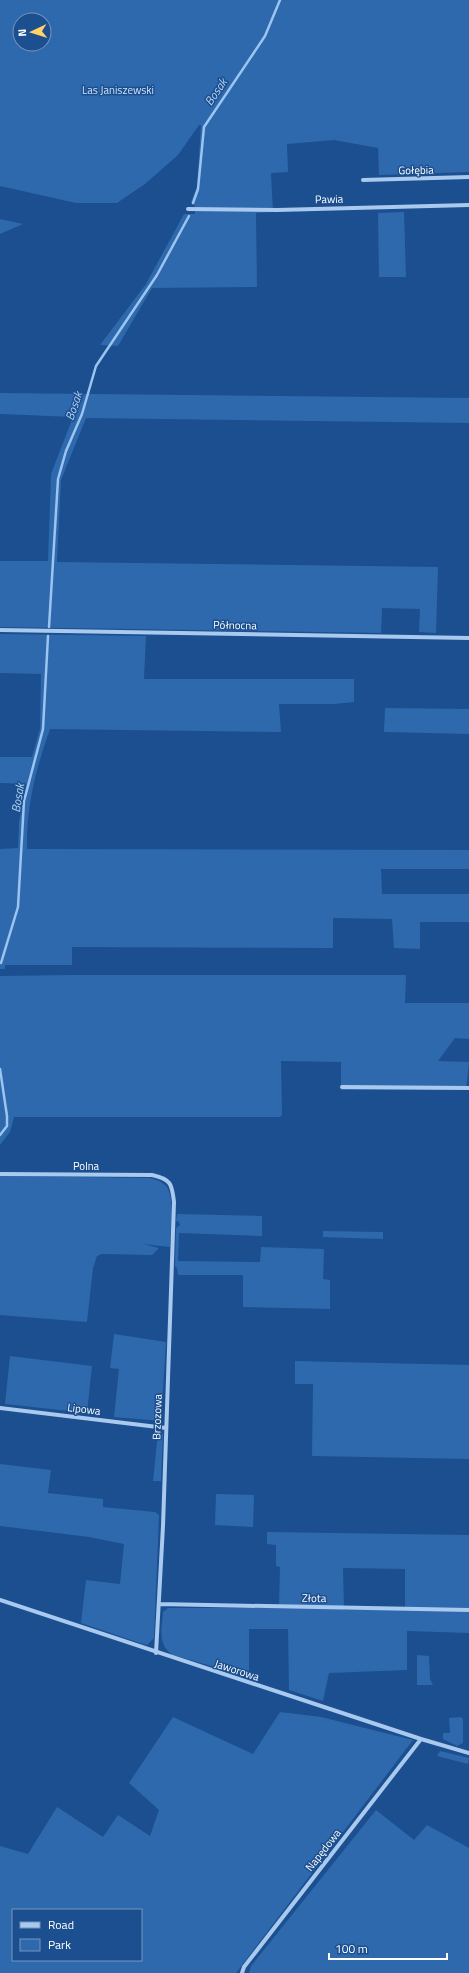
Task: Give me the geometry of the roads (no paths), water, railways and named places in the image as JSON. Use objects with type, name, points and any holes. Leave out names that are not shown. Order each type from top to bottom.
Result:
[{"type":"street","name":"Gołębia","points":[[363,180],[469,177]]},
{"type":"street","name":"Pawia","points":[[188,209],[277,210],[469,205]]},
{"type":"street","name":"Północna","points":[[0,630],[469,638]]},
{"type":"street","points":[[342,1087],[469,1088]]},
{"type":"street","name":"Polna","points":[[0,1174],[152,1175],[162,1177],[170,1182]]},
{"type":"street","name":"Brzozowa","points":[[156,1653],[174,1202],[170,1182]]},
{"type":"street","name":"Lipowa","points":[[0,1408],[166,1428]]},
{"type":"street","name":"Jaworowa","points":[[0,1600],[156,1653],[421,1739],[469,1753]]},
{"type":"street","name":"Złota","points":[[159,1604],[469,1610]]},
{"type":"street","name":"Napędowa","points":[[242,1973],[244,1967],[421,1739]]},
{"type":"waterway","name":"Bosak","points":[[193,203],[198,189],[204,127],[265,36],[280,0]]},
{"type":"waterway","name":"Bosak","points":[[49,627],[58,479],[66,451],[82,414],[96,366],[157,275],[189,216]]},
{"type":"waterway","name":"Bosak","points":[[1,963],[18,907],[24,801],[43,729],[48,636]]},
{"type":"waterway","name":"Bosak","points":[[0,1069],[7,1116],[7,1126],[0,1135]]},
{"type":"park label","name":"Las Janiszewski","points":[[118,90]]}]
